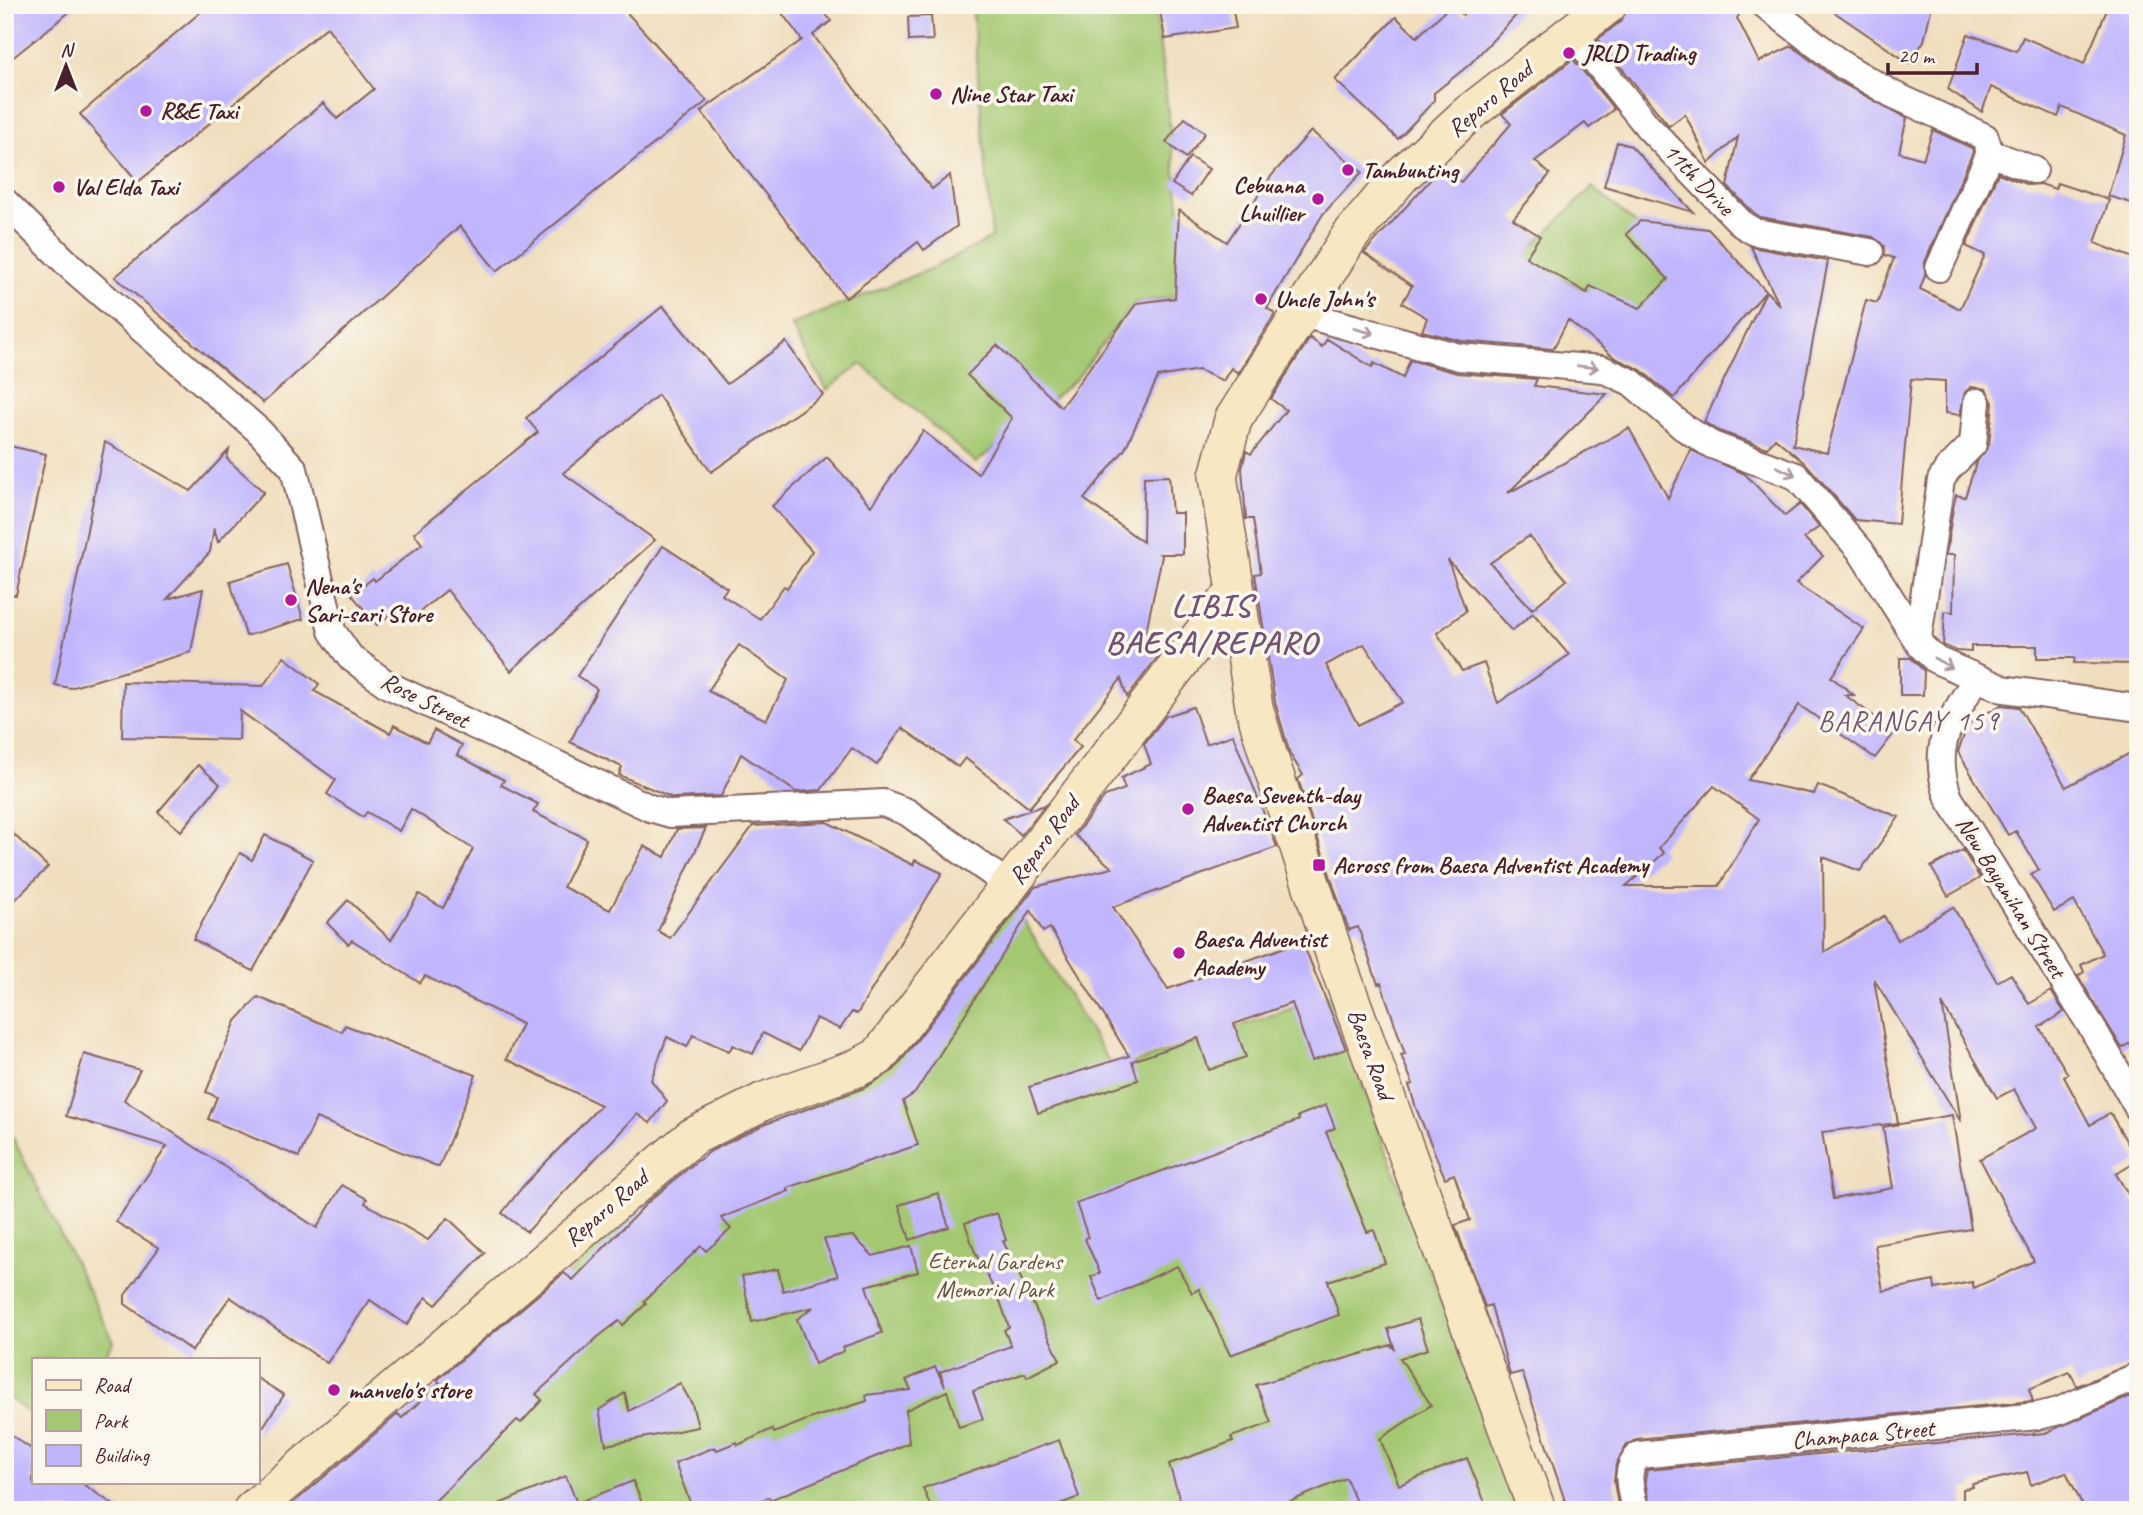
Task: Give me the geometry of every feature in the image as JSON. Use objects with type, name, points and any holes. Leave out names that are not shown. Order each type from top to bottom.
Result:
[{"type":"main road","name":"Reparo Road","points":[[252,1510],[692,1137],[764,1101],[857,1068],[878,1057],[1105,757],[1139,719],[1235,591],[1218,476],[1223,449],[1233,420],[1350,236],[1401,176],[1468,114],[1608,5]]},
{"type":"main road","name":"Baesa Road","points":[[1235,591],[1254,707],[1268,754],[1337,962],[1537,1510]]},
{"type":"street","points":[[1765,5],[1844,66],[1892,94],[1977,132],[1990,149],[2034,170]]},
{"type":"street","name":"11th Drive","points":[[1572,32],[1648,127],[1743,225],[1755,232],[1870,252]]},
{"type":"street","points":[[1938,268],[1990,149]]},
{"type":"street","name":"Rose Street","points":[[5,202],[73,269],[259,430],[294,469],[332,631],[350,657],[388,685],[650,808],[671,814],[883,803],[907,811],[1010,886]]},
{"type":"street","points":[[1299,313],[1459,357],[1602,369],[1632,382],[1683,427],[1712,445],[1796,476],[1853,540],[1919,638]]},
{"type":"street","points":[[1977,402],[1973,444],[1947,470],[1941,481],[1920,645],[1936,660],[2003,689],[2138,708]]},
{"type":"street","name":"New Bayanihan Street","points":[[1976,679],[1948,724],[1941,749],[1941,777],[1949,798],[2093,1028],[2138,1108]]},
{"type":"street","name":"Champaca Street","points":[[1635,1510],[1629,1473],[1630,1464],[1639,1455],[2016,1419],[2059,1411],[2138,1376]]},
{"type":"green space","points":[[972,5],[1155,5],[1190,295],[1135,302],[1076,379],[976,463],[861,364],[827,390],[791,325],[932,268],[992,238]]},
{"type":"green space","points":[[1592,187],[1696,274],[1645,318],[1520,259]]},
{"type":"green space","name":"Eternal Gardens Memorial Park","points":[[1008,895],[1114,1070],[1330,995],[1517,1510],[328,1510],[699,1146],[882,1067]]},
{"type":"green space","points":[[5,1122],[114,1342],[103,1358],[32,1358],[32,1415],[5,1395]]},
{"type":"building","points":[[5,5],[78,5],[5,64]]},
{"type":"building","points":[[209,5],[620,5],[707,101],[497,271],[460,226],[263,403],[115,277],[323,103],[337,119],[374,89],[327,27],[138,182],[80,114]]},
{"type":"building","points":[[776,5],[819,5],[831,21],[813,35],[932,189],[950,175],[957,226],[924,250],[918,242],[846,298],[701,111],[802,40]]},
{"type":"building","points":[[1159,5],[1232,5],[1236,28],[1165,39]]},
{"type":"building","points":[[1451,5],[1463,15],[1475,5],[1526,5],[1469,65],[1434,93],[1434,101],[1398,139],[1335,80],[1396,17],[1417,37]]},
{"type":"building","points":[[1628,5],[1746,5],[1737,18],[1759,62],[1792,46],[1836,80],[1907,118],[1899,152],[1923,159],[1933,130],[1972,148],[1973,152],[1925,262],[1925,275],[1920,289],[1960,309],[1985,255],[1966,246],[1998,173],[2028,185],[2041,184],[2055,189],[2057,183],[2109,200],[2095,243],[2138,260],[2138,664],[2074,663],[2075,658],[2037,658],[2037,646],[1971,646],[1971,652],[1956,651],[1943,645],[1945,611],[1953,612],[1954,555],[1946,555],[1953,508],[1956,495],[1965,497],[1976,463],[1989,445],[1993,403],[1986,389],[1971,387],[1965,392],[1960,415],[1945,413],[1945,381],[1911,379],[1898,524],[1855,520],[1808,466],[1775,438],[1767,448],[1719,431],[1704,422],[1766,291],[1780,306],[1751,247],[1828,261],[1793,445],[1827,453],[1866,300],[1877,303],[1894,258],[1885,255],[1884,246],[1873,237],[1760,217],[1753,212],[1727,186],[1738,137],[1709,163],[1685,114],[1669,126],[1598,39],[1621,21]]},
{"type":"building","points":[[1824,5],[1932,5],[1924,41],[1909,63]]},
{"type":"building","points":[[2109,5],[2138,5],[2138,205],[2108,196],[2126,135],[2062,107],[2058,117],[1991,87],[1982,112],[1948,89],[1968,34],[2017,51],[2023,37],[2084,64]]},
{"type":"building","points":[[931,16],[933,40],[909,41],[908,17]]},
{"type":"building","points":[[1573,59],[1614,109],[1589,128],[1585,123],[1535,161],[1550,174],[1513,219],[1540,236],[1526,257],[1587,293],[1590,286],[1640,308],[1668,279],[1626,234],[1640,221],[1708,229],[1766,291],[1674,398],[1641,370],[1615,358],[1568,320],[1553,349],[1462,341],[1422,331],[1427,318],[1402,303],[1412,286],[1364,253],[1441,168],[1461,182],[1511,124],[1502,114]]},
{"type":"building","points":[[1185,118],[1205,133],[1186,158],[1166,142]]},
{"type":"building","points":[[1311,131],[1362,172],[1323,214],[1267,308],[1275,314],[1238,373],[1231,368],[1223,381],[1199,370],[1158,377],[1125,449],[1084,499],[1143,542],[1144,477],[1169,476],[1172,513],[1183,513],[1183,554],[1160,554],[1162,556],[1142,650],[1169,642],[1127,697],[1121,679],[1073,740],[1081,747],[1029,808],[965,758],[958,767],[902,728],[877,765],[852,748],[821,790],[796,792],[741,754],[721,796],[673,798],[619,775],[622,767],[570,742],[597,689],[577,676],[663,546],[727,588],[722,595],[760,619],[784,586],[787,588],[812,551],[772,506],[827,457],[871,506],[923,431],[978,474],[1012,418],[967,375],[997,345],[1061,407],[1137,303],[1175,298],[1179,210],[1227,242],[1272,175]],"holes":[[[739,645],[788,680],[766,720],[708,691]]]},
{"type":"building","points":[[1617,142],[1631,146],[1693,212],[1604,186]]},
{"type":"building","points":[[1190,157],[1209,169],[1191,196],[1172,184]]},
{"type":"building","points":[[663,306],[727,384],[786,342],[823,395],[711,472],[658,395],[563,473],[655,540],[511,671],[447,590],[407,622],[396,610],[377,625],[352,595],[373,578],[375,581],[422,544],[414,533],[538,432],[526,418]]},
{"type":"building","points":[[1310,338],[1322,347],[1327,339],[1372,367],[1374,363],[1403,378],[1410,360],[1457,373],[1537,379],[1534,386],[1607,394],[1508,493],[1629,428],[1668,498],[1691,450],[1745,474],[1785,516],[1800,504],[1819,527],[1804,538],[1823,556],[1796,583],[1864,629],[1831,677],[1854,695],[1845,695],[1895,732],[1875,758],[1799,705],[1748,780],[1814,794],[1818,785],[1899,817],[1860,871],[1823,857],[1824,952],[1884,916],[1898,940],[1953,907],[1997,982],[2011,974],[2029,1004],[2051,991],[2064,1012],[2039,1027],[2068,1074],[2064,1077],[2090,1125],[2110,1113],[2138,1161],[2116,1174],[2138,1210],[2138,1361],[2077,1386],[2070,1372],[2029,1389],[2033,1401],[1637,1439],[1627,1445],[1616,1464],[1614,1482],[1619,1510],[1568,1510],[1522,1372],[1510,1375],[1491,1305],[1485,1307],[1455,1225],[1470,1220],[1454,1174],[1445,1178],[1416,1108],[1409,1085],[1413,1084],[1401,1055],[1405,1054],[1381,983],[1378,984],[1358,927],[1349,930],[1344,917],[1298,779],[1303,775],[1290,754],[1275,702],[1255,574],[1261,573],[1253,519],[1246,519],[1242,469],[1246,451],[1251,454],[1286,410],[1271,399]],"holes":[[[1529,536],[1567,580],[1532,609],[1490,563]],[[1448,560],[1512,631],[1533,613],[1569,655],[1498,703],[1484,663],[1462,671],[1437,633],[1466,611]],[[1364,644],[1403,702],[1358,725],[1326,665]],[[1714,786],[1759,819],[1719,886],[1626,886],[1664,853],[1659,848]],[[1874,979],[1961,1122],[1942,1003],[1997,1098],[2014,1089],[2036,1128],[1980,1159],[2034,1261],[1974,1288],[1972,1282],[1935,1289],[1934,1281],[1883,1291],[1875,1245],[1971,1229],[1952,1115],[1883,1127],[1893,1188],[1833,1199],[1822,1132],[1898,1123]]]},
{"type":"building","points":[[105,442],[191,491],[229,450],[227,459],[264,492],[218,542],[214,528],[210,552],[167,599],[203,589],[191,652],[70,688],[55,685]]},
{"type":"building","points":[[5,445],[46,454],[16,595],[5,594]]},
{"type":"building","points":[[287,564],[303,619],[246,636],[230,581]]},
{"type":"building","points":[[284,657],[319,684],[314,691],[390,733],[394,725],[427,743],[434,730],[462,745],[457,755],[504,780],[501,785],[538,804],[533,812],[587,839],[563,887],[610,910],[644,846],[665,857],[677,829],[706,828],[658,931],[670,938],[753,826],[827,822],[913,865],[915,860],[942,873],[857,1014],[852,1012],[840,1029],[816,1018],[799,1051],[763,1033],[753,1054],[733,1045],[729,1051],[693,1035],[687,1047],[667,1037],[651,1080],[667,1101],[650,1123],[637,1114],[527,1232],[502,1213],[524,1185],[601,1105],[506,1059],[522,1024],[425,976],[420,983],[352,940],[348,944],[327,923],[348,900],[391,940],[419,894],[443,908],[473,849],[411,809],[399,831],[367,812],[363,817],[327,794],[336,780],[240,711],[239,740],[122,737],[123,682],[263,686]]},
{"type":"building","points":[[1900,658],[1911,658],[1924,671],[1923,695],[1900,695]]},
{"type":"building","points":[[2001,705],[2019,707],[2066,787],[2138,749],[2138,1038],[2122,1048],[2078,976],[2084,972],[2081,965],[2103,954],[2074,901],[2054,912],[2031,874],[2039,870],[2016,831],[2008,835],[1958,752],[1968,724]]},
{"type":"building","points":[[1193,707],[1206,744],[1233,735],[1277,847],[1113,907],[1168,989],[1302,941],[1346,1049],[1312,1061],[1292,1003],[1234,1024],[1246,1057],[1209,1070],[1198,1038],[1132,1061],[1138,1080],[1038,1113],[1029,1087],[1129,1056],[1050,928],[1043,932],[1031,910],[915,1093],[903,1101],[918,1145],[787,1188],[789,1191],[721,1218],[731,1229],[706,1251],[701,1246],[623,1325],[619,1321],[598,1337],[536,1394],[542,1400],[521,1423],[517,1420],[426,1510],[285,1510],[398,1414],[402,1418],[440,1383],[437,1380],[564,1273],[573,1280],[646,1204],[711,1151],[763,1125],[864,1088],[894,1070],[1035,887],[1112,868],[1075,835],[1105,796],[1125,789],[1121,778],[1151,764],[1144,744],[1166,716]]},
{"type":"building","points":[[198,765],[220,784],[181,831],[158,812]]},
{"type":"building","points":[[1045,805],[1021,835],[1003,819]]},
{"type":"building","points":[[5,826],[48,867],[5,910]]},
{"type":"building","points":[[265,835],[313,860],[253,971],[193,939],[240,853],[252,860]]},
{"type":"building","points":[[1963,850],[1980,878],[1948,896],[1931,867]]},
{"type":"building","points":[[258,997],[342,1032],[345,1025],[476,1075],[439,1167],[316,1118],[299,1157],[208,1119],[217,1097],[206,1092],[236,1021]]},
{"type":"building","points":[[84,1054],[140,1070],[124,1100],[317,1228],[342,1185],[367,1199],[365,1203],[428,1240],[448,1218],[485,1253],[436,1305],[426,1297],[407,1325],[370,1300],[327,1363],[230,1297],[192,1351],[125,1304],[125,1295],[159,1248],[116,1222],[167,1146],[66,1116]]},
{"type":"building","points":[[1326,1105],[1335,1128],[1326,1132],[1367,1232],[1374,1230],[1385,1263],[1328,1281],[1339,1315],[1230,1355],[1199,1289],[1192,1293],[1177,1266],[1101,1301],[1091,1277],[1100,1273],[1085,1239],[1088,1237],[1076,1203],[1299,1120],[1298,1116]]},
{"type":"building","points":[[938,1193],[949,1227],[910,1240],[899,1205]]},
{"type":"building","points":[[997,1213],[1006,1240],[1003,1241],[1060,1360],[1027,1377],[1025,1373],[973,1391],[983,1419],[959,1427],[947,1391],[906,1410],[909,1443],[739,1510],[693,1510],[675,1463],[715,1447],[717,1450],[737,1442],[738,1445],[772,1429],[774,1433],[867,1401],[866,1395],[911,1390],[906,1380],[935,1367],[945,1386],[940,1372],[1011,1346],[1004,1330],[1009,1327],[1000,1301],[974,1250],[965,1223]]},
{"type":"building","points":[[853,1236],[873,1256],[911,1246],[918,1272],[866,1286],[882,1333],[843,1347],[844,1351],[815,1364],[797,1319],[814,1307],[752,1322],[742,1276],[778,1269],[783,1291],[838,1276],[824,1239]]},
{"type":"building","points":[[1418,1319],[1428,1349],[1400,1358],[1431,1405],[1380,1439],[1399,1485],[1467,1458],[1488,1510],[1341,1510],[1356,1502],[1346,1478],[1270,1510],[1183,1510],[1169,1464],[1233,1441],[1231,1437],[1271,1423],[1256,1385],[1391,1345],[1395,1350],[1388,1329]]},
{"type":"building","points":[[259,1379],[284,1395],[259,1433]]},
{"type":"building","points":[[680,1383],[692,1404],[698,1427],[606,1445],[599,1410],[625,1393],[629,1411]]},
{"type":"building","points":[[2136,1394],[2138,1510],[2085,1510],[2066,1472],[2031,1485],[2027,1472],[1972,1484],[1973,1487],[1963,1489],[1963,1510],[1650,1510],[1645,1480],[1647,1470],[2045,1433]]},
{"type":"building","points":[[5,1431],[32,1449],[32,1484],[83,1484],[121,1510],[5,1510]]},
{"type":"building","points":[[1059,1440],[1079,1497],[1044,1510],[932,1510],[923,1488]]},
{"type":"building","points":[[566,1476],[577,1503],[633,1481],[642,1503],[624,1510],[485,1510]]},
{"type":"place","name":"JRLD Trading","points":[[1569,53]]},
{"type":"place","name":"Nine Star Taxi","points":[[936,94]]},
{"type":"place","name":"R&E Taxi","points":[[146,111]]},
{"type":"place","name":"Tambunting","points":[[1348,170]]},
{"type":"place","name":"Val Elda Taxi","points":[[59,187]]},
{"type":"place","name":"Cebuana Lhuillier","points":[[1318,199]]},
{"type":"place","name":"Uncle John's","points":[[1261,299]]},
{"type":"place","name":"Nena's Sari-sari Store","points":[[291,600]]},
{"type":"place","name":"Baesa Seventh-day Adventist Church","points":[[1188,809]]},
{"type":"place","name":"Across from Baesa Adventist Academy","points":[[1319,865]]},
{"type":"place","name":"Baesa Adventist Academy","points":[[1179,953]]},
{"type":"place","name":"manvelo's store","points":[[334,1390]]},
{"type":"district","name":"LIBIS BAESA/REPARO","points":[[1212,624]]},
{"type":"district","name":"BARANGAY 159","points":[[1909,720]]}]
